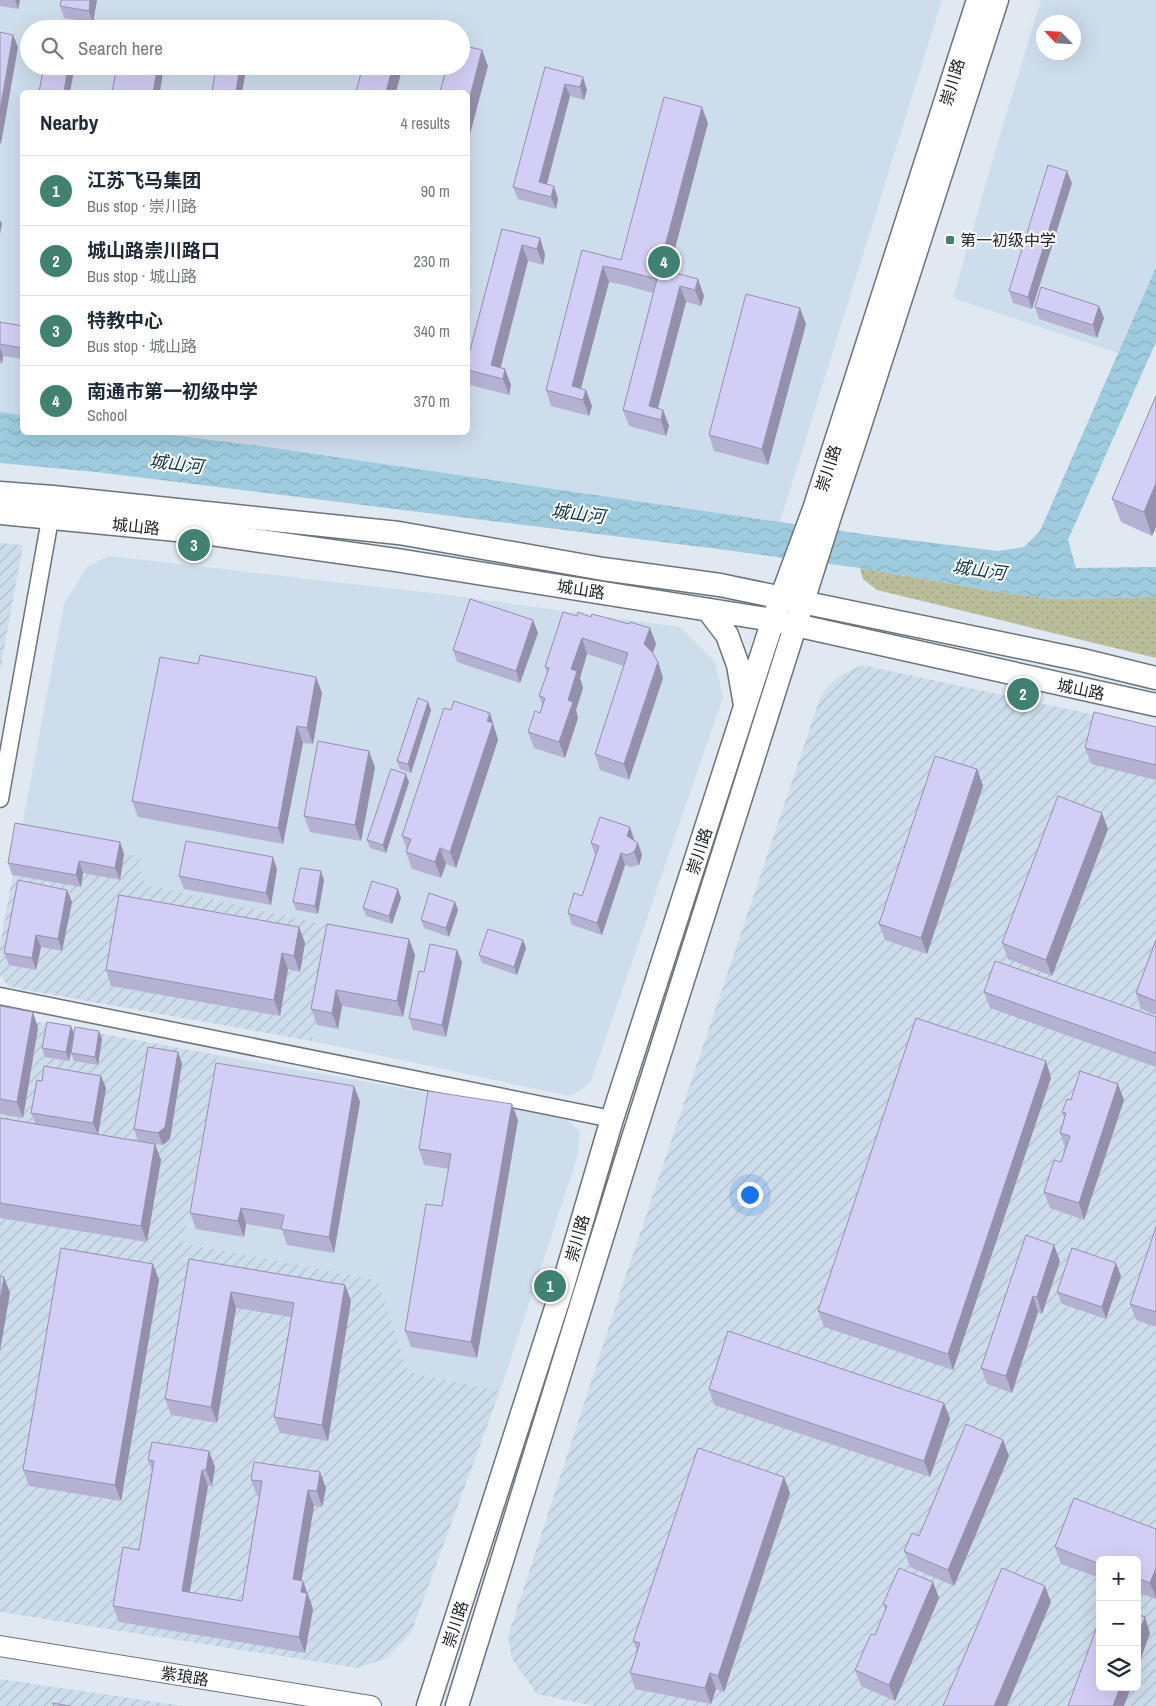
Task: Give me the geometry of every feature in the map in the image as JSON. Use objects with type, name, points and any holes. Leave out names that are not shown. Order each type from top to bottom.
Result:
[{"type":"main road","name":"崇川路","points":[[822,511],[978,0]]},
{"type":"main road","name":"崇川路","points":[[457,1706],[624,1166],[796,625],[796,590],[997,0]]},
{"type":"main road","name":"城山路","points":[[0,493],[52,507],[197,532],[396,560],[773,620],[1156,705]]},
{"type":"main road","name":"城山路","points":[[0,513],[52,507],[399,533],[603,569],[720,585],[796,590],[1156,678]]},
{"type":"main road","name":"崇川路","points":[[428,1706],[562,1289],[612,1119],[773,620],[796,590]]},
{"type":"main road","points":[[708,610],[727,635],[738,665],[745,707]]},
{"type":"street","points":[[0,799],[52,507]]},
{"type":"street","points":[[0,996],[612,1119]]},
{"type":"street","name":"紫琅路","points":[[0,1646],[371,1706]]},
{"type":"shaded area","points":[[0,0],[942,0],[780,522],[261,446],[173,435],[470,435],[470,90],[20,90],[20,415],[0,412]]},
{"type":"shaded area","points":[[1041,0],[1156,0],[1156,267],[1118,353],[953,298],[1036,16],[1036,60],[1081,60],[1081,15],[1036,15]]},
{"type":"shaded area","points":[[0,543],[23,545],[0,671]]},
{"type":"shaded area","points":[[109,556],[449,595],[680,627],[715,662],[723,697],[591,1081],[581,1090],[569,1096],[312,1041],[334,927],[149,885],[141,878],[21,832],[64,604],[87,567]]},
{"type":"shaded area","points":[[862,665],[1156,728],[1156,1706],[594,1706],[537,1694],[512,1659],[508,1636],[622,1287],[820,698],[827,687],[841,675]]},
{"type":"shaded area","points":[[21,832],[140,857],[141,878],[149,885],[335,927],[312,1041],[9,987],[0,975],[0,943]]},
{"type":"shaded area","points":[[0,1015],[218,1055],[183,1243],[378,1280],[408,1372],[500,1391],[411,1633],[387,1658],[357,1668],[0,1612]]},
{"type":"shaded area","points":[[218,1055],[565,1118],[580,1131],[578,1155],[500,1391],[408,1372],[378,1280],[183,1243]]},
{"type":"shaded area","points":[[0,1679],[184,1706],[0,1706]]},
{"type":"green space","points":[[860,568],[993,591],[1052,599],[1156,597],[1156,658],[877,590],[863,579]]},
{"type":"water","name":"城山河","points":[[1156,267],[1156,342],[1068,540],[1076,568],[1156,567],[1156,597],[1052,599],[993,591],[860,568],[710,548],[96,472],[0,463],[0,412],[20,415],[20,435],[173,435],[261,446],[869,535],[998,551],[1024,547],[1040,531]]},
{"type":"building","points":[[61,0],[90,0],[89,11],[60,6]]},
{"type":"building","points":[[0,32],[13,35],[0,110]]},
{"type":"building","points":[[470,47],[482,50],[470,96],[470,90],[441,90],[445,75],[470,75]]},
{"type":"building","points":[[545,67],[583,77],[580,87],[565,84],[539,182],[554,186],[551,197],[513,187]]},
{"type":"building","points":[[42,75],[67,75],[64,90],[39,90]]},
{"type":"building","points":[[115,75],[156,75],[153,90],[112,90]]},
{"type":"building","points":[[215,75],[239,75],[236,90],[212,90]]},
{"type":"building","points":[[361,75],[391,75],[387,90],[357,90]]},
{"type":"building","points":[[664,97],[702,107],[659,269],[698,279],[695,290],[680,286],[649,406],[663,410],[661,420],[623,410],[657,279],[603,266],[572,386],[586,390],[583,400],[546,390],[582,250],[621,260]]},
{"type":"building","points":[[1048,165],[1067,171],[1028,297],[1009,291]]},
{"type":"building","points":[[502,229],[540,238],[537,249],[522,245],[491,365],[505,369],[503,379],[470,371],[470,350]]},
{"type":"building","points":[[1041,287],[1099,306],[1093,325],[1035,307]]},
{"type":"building","points":[[746,294],[800,308],[762,449],[709,435]]},
{"type":"building","points":[[0,322],[20,326],[20,348],[0,344]]},
{"type":"building","points":[[1156,396],[1156,483],[1144,512],[1112,499]]},
{"type":"building","points":[[470,599],[533,620],[516,671],[453,650]]},
{"type":"building","points":[[563,612],[577,616],[578,612],[591,617],[592,614],[650,628],[644,644],[658,662],[624,764],[595,754],[628,653],[582,638],[571,669],[577,671],[568,700],[573,702],[559,742],[528,732],[535,711],[540,713],[545,698],[539,696],[549,668],[545,667]]},
{"type":"building","points":[[200,655],[316,677],[307,728],[297,726],[278,828],[132,801],[160,657],[198,664]]},
{"type":"building","points":[[418,698],[428,702],[408,764],[397,761]]},
{"type":"building","points":[[454,701],[490,713],[487,721],[493,723],[450,852],[440,848],[435,862],[406,852],[411,839],[402,836],[444,708],[451,710]]},
{"type":"building","points":[[1094,712],[1156,727],[1156,765],[1085,748]]},
{"type":"building","points":[[318,741],[369,751],[355,825],[304,816]]},
{"type":"building","points":[[935,756],[977,769],[921,938],[879,924]]},
{"type":"building","points":[[391,769],[406,774],[383,845],[367,840]]},
{"type":"building","points":[[1058,796],[1102,813],[1046,960],[1002,943]]},
{"type":"building","points":[[600,817],[630,827],[627,836],[638,843],[634,852],[627,855],[621,853],[597,923],[568,913],[574,893],[582,896],[599,846],[591,843]]},
{"type":"building","points":[[15,823],[120,842],[115,868],[79,861],[76,875],[8,863]]},
{"type":"building","points":[[186,841],[273,857],[266,893],[179,876]]},
{"type":"building","points":[[300,868],[321,871],[315,906],[293,902]]},
{"type":"building","points":[[18,880],[67,890],[58,939],[36,935],[32,958],[4,953]]},
{"type":"building","points":[[372,881],[398,889],[389,916],[363,908]]},
{"type":"building","points":[[429,893],[455,902],[446,928],[421,920]]},
{"type":"building","points":[[119,895],[299,927],[294,956],[282,953],[274,1000],[106,970]]},
{"type":"building","points":[[327,924],[409,939],[397,1001],[336,990],[332,1013],[311,1009]]},
{"type":"building","points":[[488,929],[523,940],[514,967],[479,955]]},
{"type":"building","points":[[1156,940],[1156,1001],[1136,993]]},
{"type":"building","points":[[430,944],[457,950],[442,1025],[409,1018],[419,971],[424,972]]},
{"type":"building","points":[[995,961],[1156,1017],[1156,1053],[984,992]]},
{"type":"building","points":[[0,1006],[33,1012],[17,1102],[0,1099]]},
{"type":"building","points":[[916,1018],[1046,1061],[948,1354],[818,1311]]},
{"type":"building","points":[[47,1022],[71,1026],[66,1052],[42,1048]]},
{"type":"building","points":[[75,1027],[99,1031],[95,1057],[71,1053]]},
{"type":"building","points":[[148,1047],[178,1052],[165,1127],[158,1133],[134,1129]]},
{"type":"building","points":[[216,1063],[354,1086],[329,1237],[281,1229],[284,1215],[241,1208],[238,1221],[190,1213]]},
{"type":"building","points":[[44,1066],[101,1076],[93,1123],[31,1113],[37,1080],[42,1081]]},
{"type":"building","points":[[1080,1071],[1118,1084],[1079,1203],[1044,1192],[1054,1160],[1061,1162],[1070,1136],[1060,1133],[1066,1113],[1062,1112],[1067,1099],[1071,1100]]},
{"type":"building","points":[[428,1091],[512,1104],[471,1342],[405,1331],[426,1204],[442,1206],[451,1154],[419,1149]]},
{"type":"building","points":[[0,1118],[155,1144],[141,1226],[0,1203]]},
{"type":"building","points":[[1156,1227],[1156,1312],[1130,1304]]},
{"type":"building","points":[[1026,1235],[1054,1245],[1037,1297],[1033,1296],[1006,1376],[981,1368]]},
{"type":"building","points":[[61,1248],[153,1264],[115,1485],[23,1470]]},
{"type":"building","points":[[1072,1248],[1116,1263],[1102,1307],[1057,1292]]},
{"type":"building","points":[[189,1259],[345,1285],[322,1425],[274,1417],[294,1303],[231,1292],[211,1407],[165,1399]]},
{"type":"building","points":[[0,1276],[4,1277],[0,1301]]},
{"type":"building","points":[[728,1331],[944,1403],[924,1461],[709,1389]]},
{"type":"building","points":[[966,1424],[1003,1440],[948,1570],[904,1551],[912,1533],[919,1536]]},
{"type":"building","points":[[152,1442],[209,1451],[206,1470],[202,1470],[182,1591],[242,1601],[262,1481],[251,1480],[254,1462],[320,1472],[317,1491],[308,1490],[293,1579],[303,1581],[301,1592],[307,1593],[299,1637],[113,1606],[123,1547],[139,1550],[154,1461],[148,1460]]},
{"type":"building","points":[[698,1448],[784,1477],[718,1676],[710,1673],[705,1688],[630,1673],[640,1643],[633,1641]]},
{"type":"building","points":[[1074,1498],[1156,1529],[1156,1568],[1150,1583],[1141,1580],[1141,1556],[1096,1556],[1096,1562],[1055,1547]]},
{"type":"building","points":[[899,1568],[933,1582],[889,1685],[855,1670],[871,1634],[875,1635],[887,1606],[883,1604]]},
{"type":"building","points":[[1002,1568],[1045,1586],[994,1706],[943,1706]]},
{"type":"building","points":[[1141,1616],[1145,1617],[1141,1628]]},
{"type":"building","points":[[1096,1629],[1096,1691],[1119,1691],[1113,1706],[1068,1706]]},
{"type":"building","points":[[52,1703],[70,1706],[54,1706]]},
{"type":"place","name":"第一初级中学","points":[[950,240]]},
{"type":"place","name":"南通市第一初级中学","points":[[664,262]]},
{"type":"place","name":"特教中心","points":[[194,545]]},
{"type":"place","name":"城山路崇川路口","points":[[1023,694]]},
{"type":"place","name":"江苏飞马集团","points":[[550,1286]]}]
